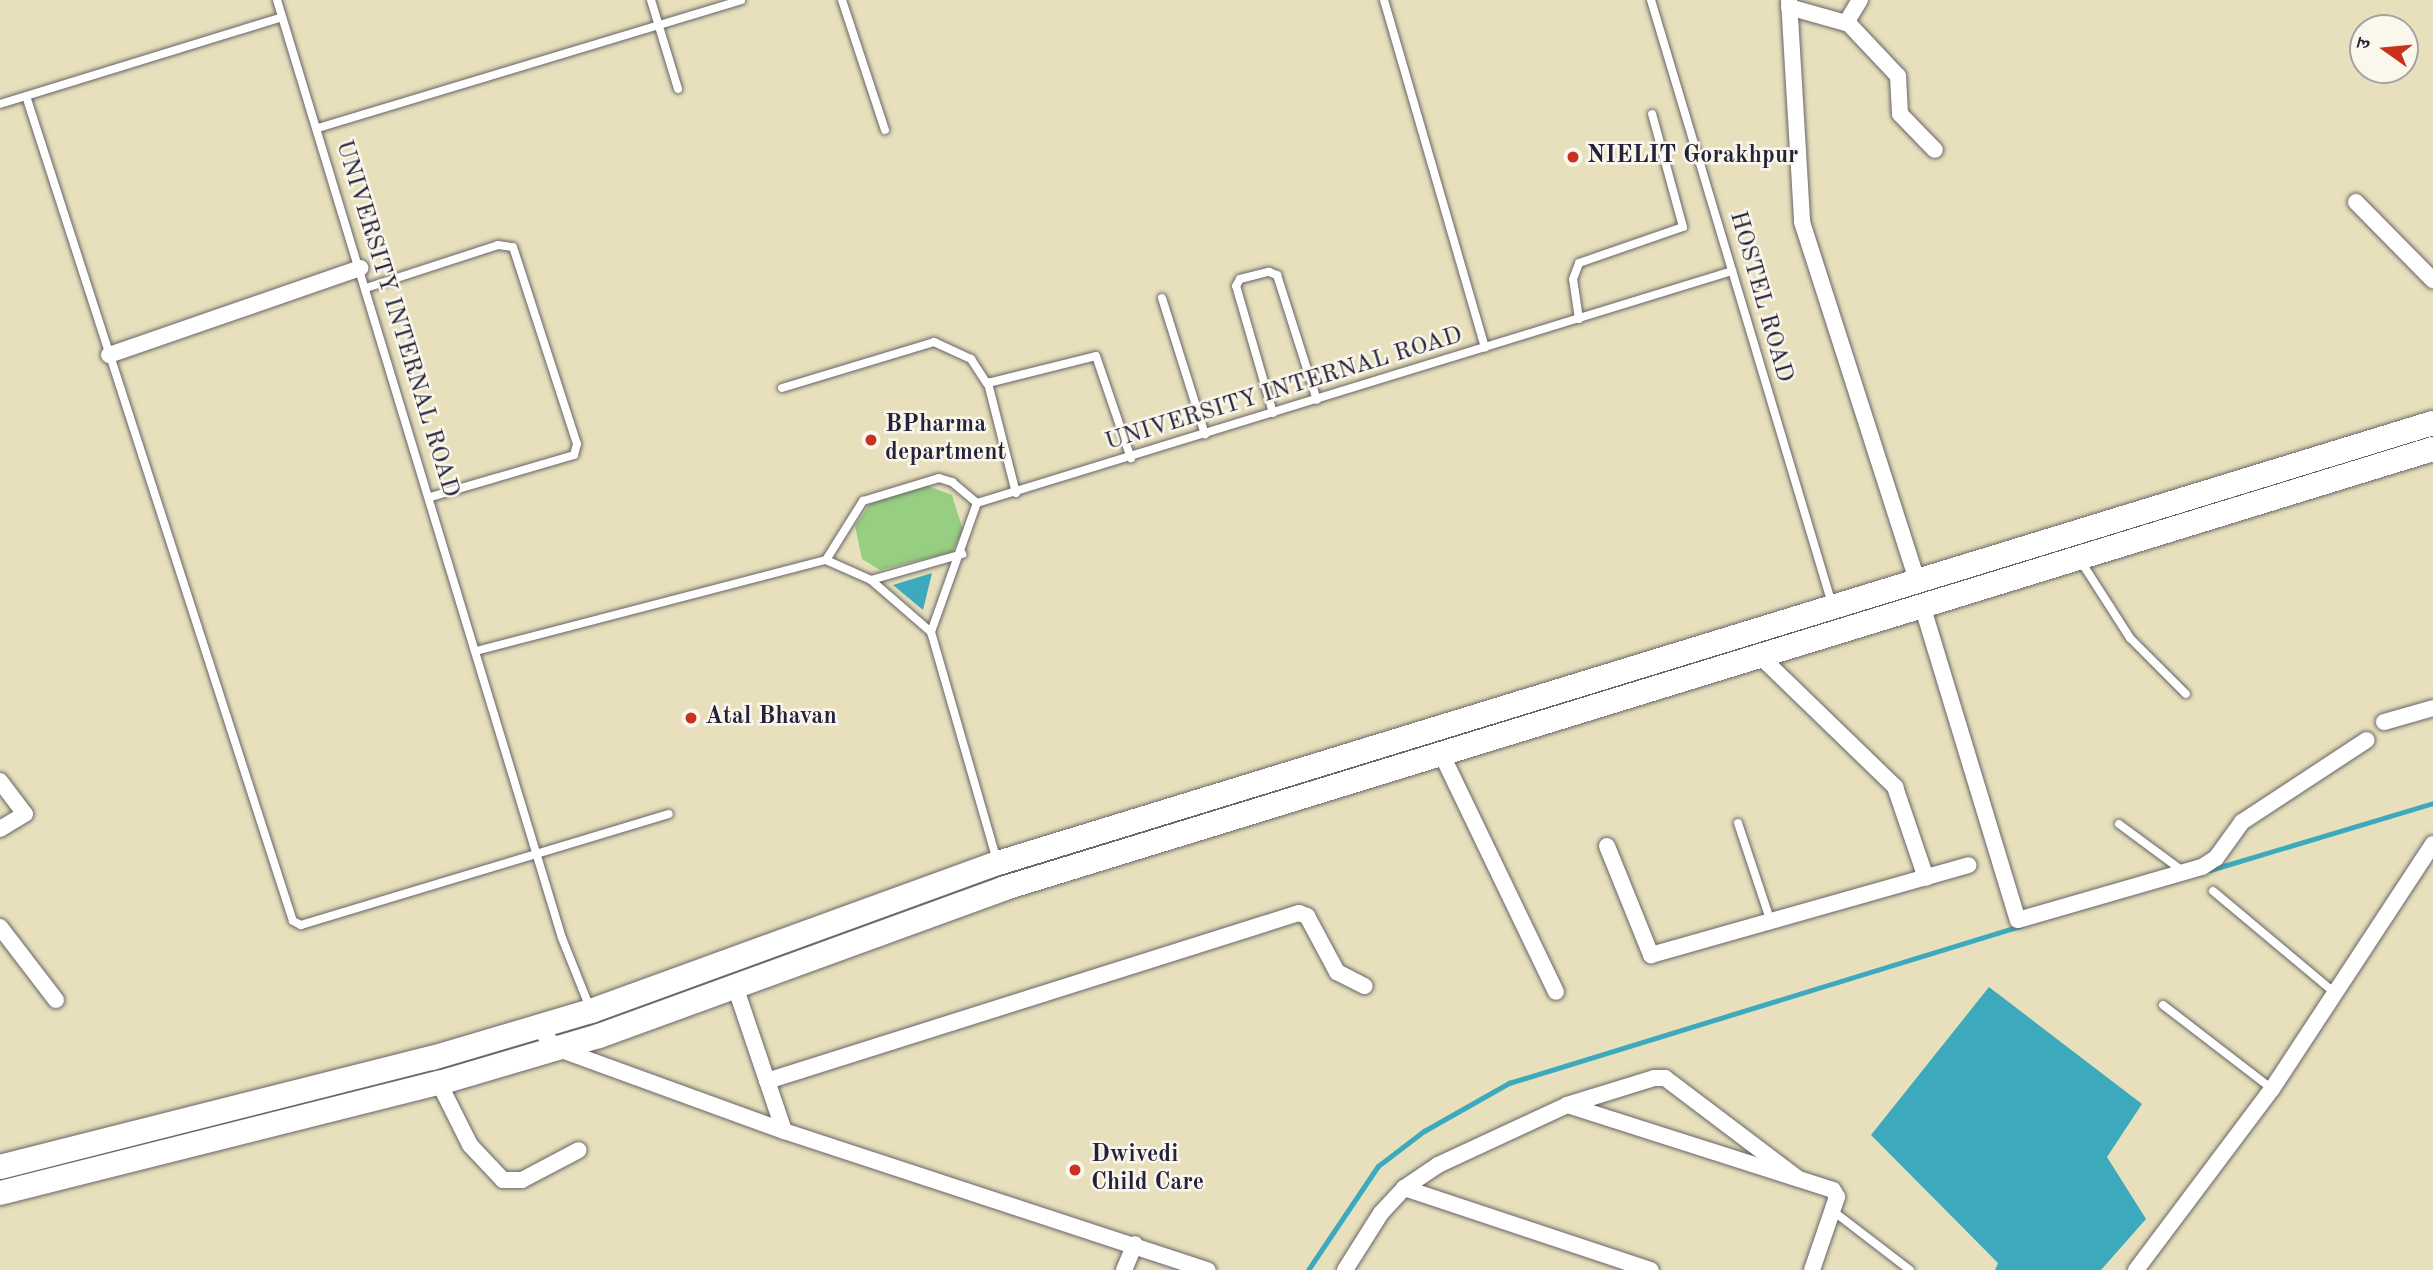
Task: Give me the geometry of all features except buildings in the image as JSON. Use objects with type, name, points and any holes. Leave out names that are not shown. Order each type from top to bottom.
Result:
[{"type":"highway","points":[[0,1167],[432,1058],[591,1011],[998,863],[1832,605],[2433,423]]},
{"type":"highway","points":[[0,1194],[439,1083],[556,1048],[736,989],[1005,888],[2433,449]]},
{"type":"street","points":[[1848,23],[1860,0]]},
{"type":"street","points":[[1917,580],[1802,222],[1789,4],[1848,23],[1898,76],[1900,114],[1935,150]]},
{"type":"street","points":[[2356,202],[2433,280]]},
{"type":"street","points":[[109,355],[360,268]]},
{"type":"street","points":[[1922,605],[2015,918],[2028,920],[2210,863],[2242,822],[2367,740]]},
{"type":"street","points":[[1759,655],[1895,787],[1926,878]]},
{"type":"street","points":[[2384,722],[2433,708]]},
{"type":"street","points":[[1441,753],[1556,992]]},
{"type":"street","points":[[0,781],[25,814],[0,829]]},
{"type":"street","points":[[1607,846],[1651,955],[1968,865]]},
{"type":"street","points":[[2136,1270],[2272,1088],[2432,849]]},
{"type":"street","points":[[767,1081],[1299,913],[1307,916],[1337,972],[1365,986]]},
{"type":"street","points":[[0,927],[56,1000]]},
{"type":"street","points":[[736,989],[784,1131]]},
{"type":"street","points":[[538,1027],[556,1048],[784,1131],[1208,1270]]},
{"type":"street","points":[[1345,1270],[1381,1213],[1404,1188],[1438,1165],[1567,1105],[1665,1079],[1797,1178]]},
{"type":"street","points":[[439,1083],[470,1145],[503,1180],[522,1180],[579,1150]]},
{"type":"street","points":[[1567,1105],[1836,1192],[1833,1211],[1812,1270]]},
{"type":"street","points":[[1404,1188],[1650,1270]]},
{"type":"street","points":[[1124,1270],[1135,1244]]},
{"type":"lane","name":"UNIVERSITY INTERNAL ROAD","points":[[277,0],[538,855],[591,1011]]},
{"type":"lane","points":[[651,0],[678,89]]},
{"type":"lane","points":[[318,128],[659,28],[741,0]]},
{"type":"lane","points":[[842,0],[884,130]]},
{"type":"lane","points":[[1384,0],[1485,348]]},
{"type":"lane","name":"HOSTEL ROAD","points":[[1651,0],[1839,630]]},
{"type":"lane","points":[[0,104],[282,17]]},
{"type":"lane","points":[[26,96],[293,921],[301,925],[668,814]]},
{"type":"lane","points":[[1579,318],[1573,275],[1579,263],[1591,256],[1683,228],[1652,114]]},
{"type":"lane","points":[[366,288],[498,245],[513,247],[577,444],[574,455],[430,497]]},
{"type":"lane","name":"UNIVERSITY INTERNAL ROAD","points":[[977,503],[1131,458],[1732,271]]},
{"type":"lane","points":[[1273,413],[1236,286],[1240,279],[1269,272],[1277,275],[1317,400]]},
{"type":"lane","points":[[1162,298],[1205,434]]},
{"type":"lane","points":[[782,388],[934,342],[971,359],[987,384],[1016,493]]},
{"type":"lane","points":[[987,384],[1096,356],[1131,458]]},
{"type":"lane","points":[[826,560],[863,501],[939,478],[952,482],[977,503],[962,554],[931,632]]},
{"type":"lane","points":[[871,580],[962,554]]},
{"type":"lane","points":[[2078,557],[2130,638],[2186,694]]},
{"type":"lane","points":[[477,650],[826,560],[871,580],[931,632],[1005,888]]},
{"type":"lane","points":[[1738,823],[1771,922]]},
{"type":"lane","points":[[2119,824],[2184,872]]},
{"type":"lane","points":[[2213,891],[2336,995]]},
{"type":"lane","points":[[2163,1005],[2272,1088]]},
{"type":"lane","points":[[1833,1211],[1910,1270]]},
{"type":"green space","points":[[925,485],[952,495],[963,530],[952,552],[880,570],[862,559],[855,526],[870,504]]},
{"type":"water","points":[[932,573],[923,610],[893,585]]},
{"type":"water","points":[[1989,987],[2142,1104],[2107,1157],[2146,1219],[2101,1270],[1995,1270],[1998,1263],[1871,1135]]},
{"type":"waterway","points":[[2210,870],[2433,803]]},
{"type":"waterway","points":[[1308,1270],[1378,1166],[1424,1131],[1509,1083],[2020,926]]},
{"type":"place","name":"NIELIT Gorakhpur","points":[[1573,157]]},
{"type":"place","name":"BPharma department","points":[[871,440]]},
{"type":"place","name":"Atal Bhavan","points":[[691,718]]},
{"type":"place","name":"Dwivedi Child Care","points":[[1075,1170]]}]
